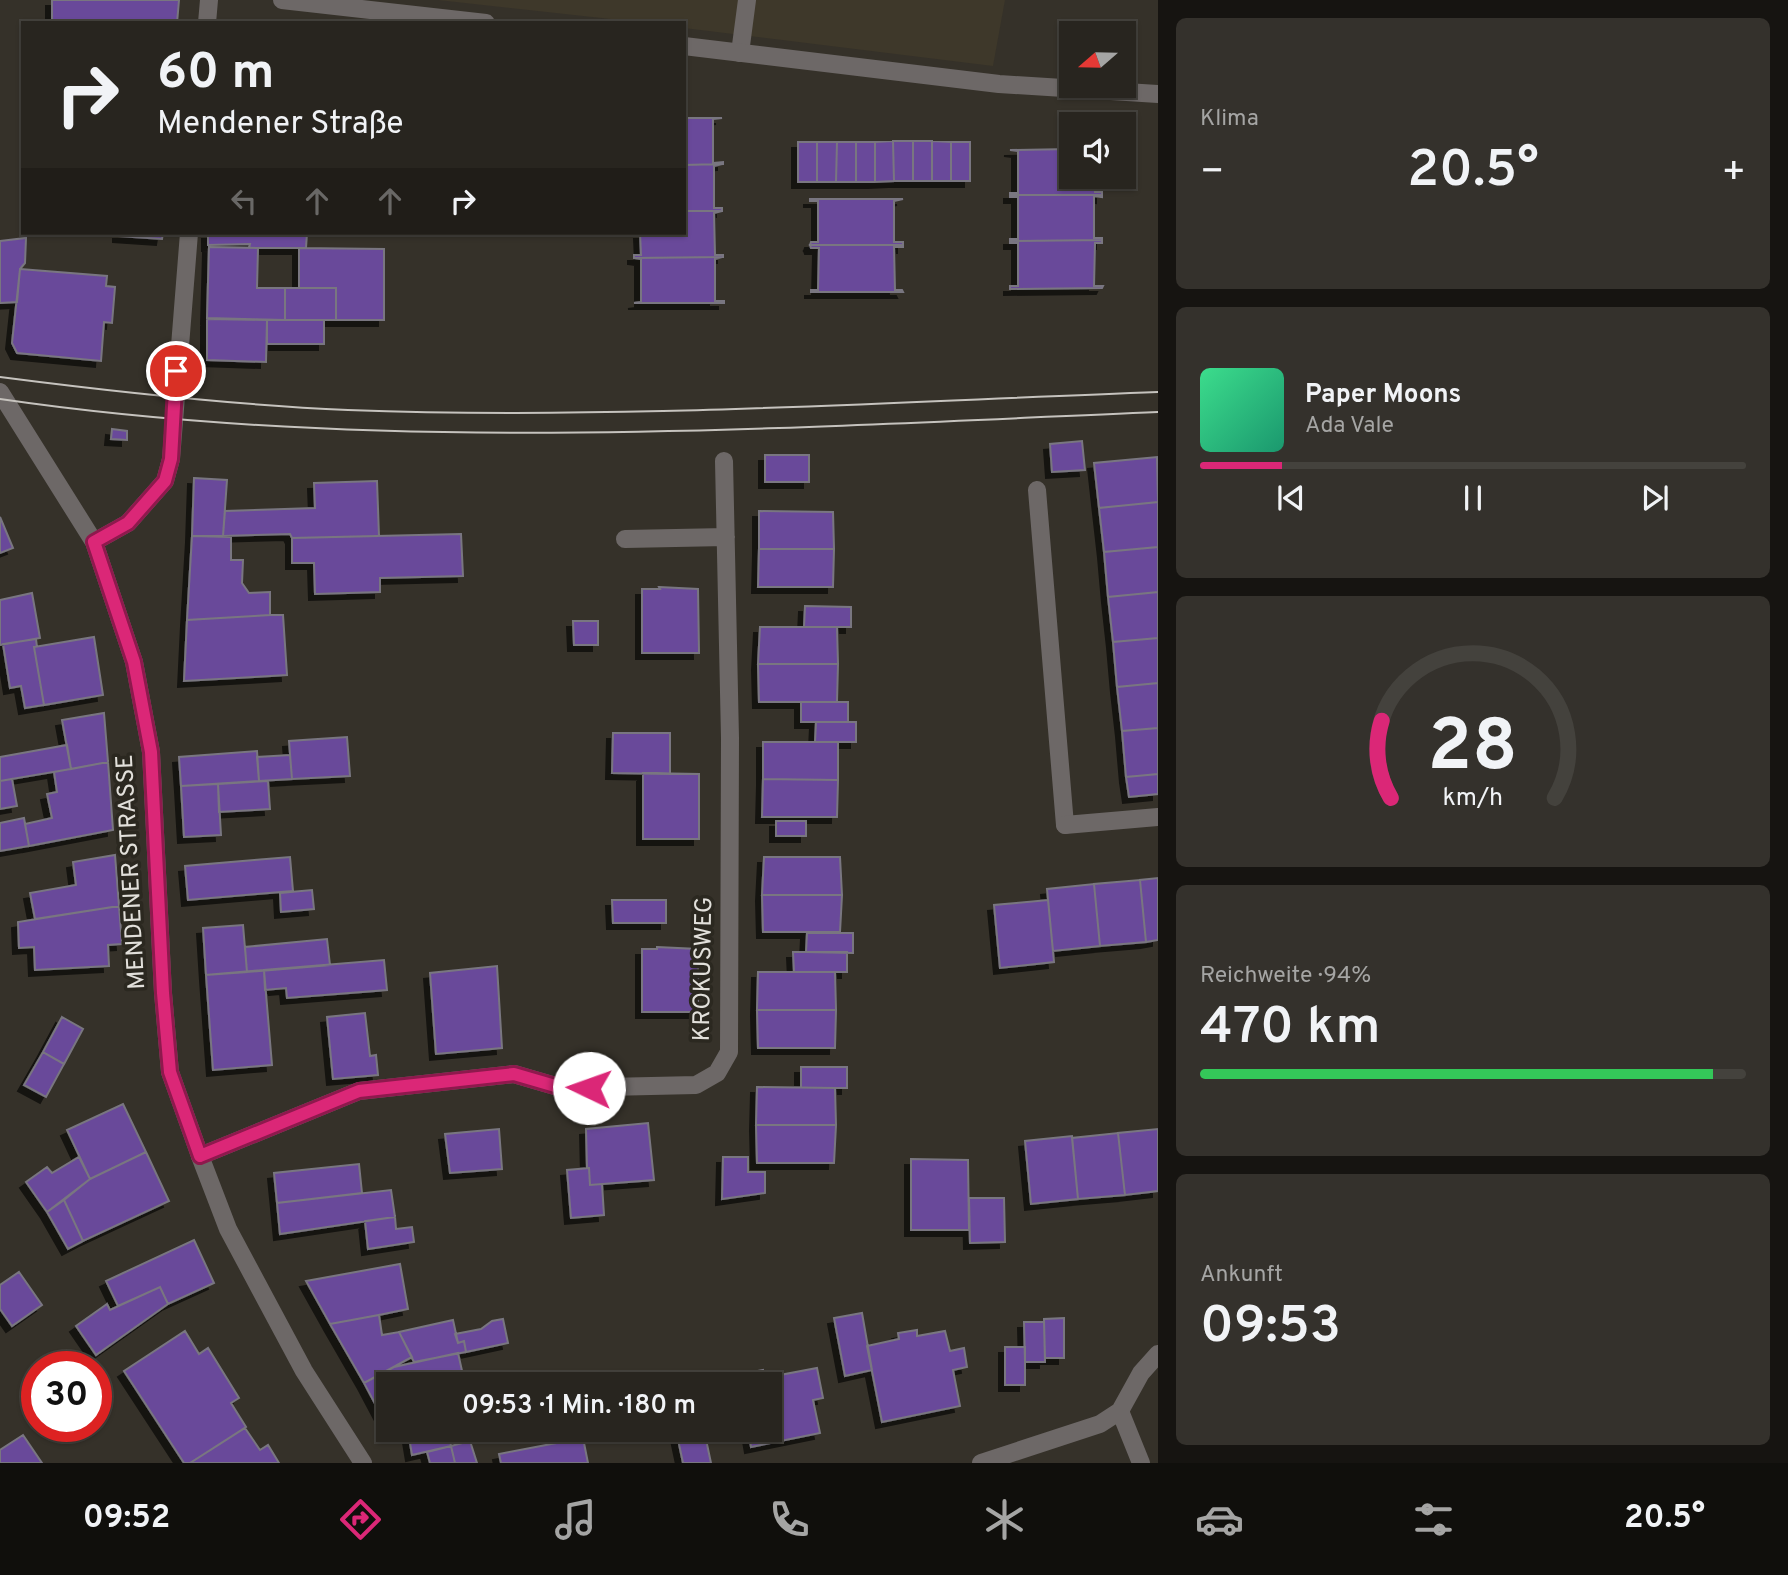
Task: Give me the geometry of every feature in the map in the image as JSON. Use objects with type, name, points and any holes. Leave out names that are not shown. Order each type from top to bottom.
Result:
[{"type":"street","points":[[207,21],[209,0]]},
{"type":"street","points":[[282,0],[468,21]]},
{"type":"street","points":[[740,53],[747,0]]},
{"type":"street","points":[[686,46],[999,84],[1158,94]]},
{"type":"street","points":[[94,542],[128,523],[165,481],[171,459],[189,235]]},
{"type":"street","name":"MENDENER STRASSE","points":[[0,392],[94,542],[134,662],[151,752],[163,993],[170,1072],[228,1228],[298,1360],[363,1463]]},
{"type":"street","name":"KROKUSWEG","points":[[200,1156],[359,1091],[514,1074],[562,1088],[696,1085],[717,1073],[729,1052],[730,738],[724,461]]},
{"type":"street","points":[[1037,490],[1065,825],[1158,817]]},
{"type":"street","points":[[625,539],[726,537]]},
{"type":"street","points":[[981,1463],[1100,1424],[1121,1411],[1141,1373],[1158,1354]]},
{"type":"street","points":[[1121,1411],[1141,1463]]},
{"type":"shaded area","points":[[438,0],[1005,0],[993,66],[686,28],[686,21],[629,21]]},
{"type":"building","points":[[52,0],[179,0],[177,21],[52,21]]},
{"type":"building","points":[[686,118],[722,118],[713,119],[713,163],[723,164],[686,165]]},
{"type":"building","points":[[893,141],[894,181],[875,182],[875,142]]},
{"type":"building","points":[[893,141],[913,141],[913,181],[894,181]]},
{"type":"building","points":[[913,141],[932,141],[932,181],[913,181]]},
{"type":"building","points":[[932,141],[951,142],[951,181],[932,181]]},
{"type":"building","points":[[798,142],[817,142],[817,182],[798,182]]},
{"type":"building","points":[[817,142],[837,142],[836,182],[817,182]]},
{"type":"building","points":[[837,142],[856,142],[856,182],[836,182]]},
{"type":"building","points":[[856,142],[875,142],[875,182],[856,182]]},
{"type":"building","points":[[951,142],[970,142],[970,181],[951,181]]},
{"type":"building","points":[[1059,149],[1059,189],[1095,189],[1095,192],[1102,192],[1102,195],[1010,195],[1018,193],[1018,151],[1010,150]]},
{"type":"building","points":[[723,164],[714,166],[714,208],[722,208],[722,211],[686,211],[686,165]]},
{"type":"building","points":[[1010,195],[1102,195],[1094,196],[1094,238],[1102,240],[1010,241],[1018,239],[1018,197]]},
{"type":"building","points":[[810,199],[903,199],[894,201],[894,242],[903,242],[903,245],[810,245],[811,242],[818,242],[818,201]]},
{"type":"building","points":[[686,211],[722,211],[714,213],[715,255],[723,257],[634,258],[634,255],[641,255],[640,235],[686,235]]},
{"type":"building","points":[[119,235],[163,235],[162,239]]},
{"type":"building","points":[[208,235],[307,235],[306,248],[249,248],[250,244],[208,245]]},
{"type":"building","points":[[26,238],[25,263],[20,269],[17,302],[0,303],[0,241]]},
{"type":"building","points":[[1102,240],[1102,243],[1095,243],[1094,286],[1103,286],[1102,288],[1010,289],[1010,286],[1018,286],[1018,243],[1010,241]]},
{"type":"building","points":[[810,245],[903,245],[894,247],[895,290],[903,292],[811,292],[818,290],[819,248],[811,248]]},
{"type":"building","points":[[209,247],[258,248],[257,288],[285,288],[285,320],[207,318]]},
{"type":"building","points":[[299,248],[384,249],[384,320],[336,320],[336,288],[299,288]]},
{"type":"building","points":[[723,257],[715,259],[715,301],[724,303],[634,303],[641,302],[641,259],[634,258]]},
{"type":"building","points":[[20,269],[107,276],[106,286],[115,287],[112,323],[104,322],[101,361],[17,353],[12,343]]},
{"type":"building","points":[[285,288],[336,288],[336,320],[285,320]]},
{"type":"building","points":[[207,319],[267,320],[266,362],[207,360]]},
{"type":"building","points":[[267,320],[324,320],[324,344],[267,344]]},
{"type":"building","points":[[112,429],[127,431],[127,440],[111,439]]},
{"type":"building","points":[[1082,441],[1085,470],[1052,472],[1050,444]]},
{"type":"building","points":[[765,455],[809,455],[809,482],[765,482]]},
{"type":"building","points":[[1157,457],[1158,502],[1099,508],[1094,463]]},
{"type":"building","points":[[194,478],[227,480],[223,536],[192,536]]},
{"type":"building","points":[[377,481],[379,536],[223,536],[225,511],[315,508],[314,483]]},
{"type":"building","points":[[1158,502],[1158,547],[1104,552],[1099,508]]},
{"type":"building","points":[[759,511],[833,512],[834,549],[759,549]]},
{"type":"building","points":[[0,517],[13,548],[0,553]]},
{"type":"building","points":[[461,534],[463,576],[380,578],[380,592],[315,594],[314,563],[292,563],[292,538]]},
{"type":"building","points":[[192,536],[231,537],[231,560],[243,560],[242,583],[249,593],[270,592],[270,615],[187,620]]},
{"type":"building","points":[[1158,547],[1158,592],[1108,597],[1104,552]]},
{"type":"building","points":[[759,549],[834,549],[833,587],[758,587]]},
{"type":"building","points":[[659,587],[698,589],[699,653],[642,653],[642,589],[660,589]]},
{"type":"building","points":[[1158,592],[1158,638],[1113,642],[1108,597]]},
{"type":"building","points":[[32,593],[40,638],[0,645],[0,600]]},
{"type":"building","points":[[805,606],[851,607],[851,627],[804,627]]},
{"type":"building","points":[[283,615],[287,675],[184,681],[187,620]]},
{"type":"building","points":[[573,621],[598,621],[598,645],[574,645]]},
{"type":"building","points":[[760,627],[837,627],[838,664],[758,664]]},
{"type":"building","points":[[94,637],[103,695],[44,705],[34,647]]},
{"type":"building","points":[[1158,638],[1158,683],[1117,687],[1113,642]]},
{"type":"building","points":[[36,639],[37,647],[34,647],[44,705],[25,708],[21,686],[10,688],[3,644]]},
{"type":"building","points":[[758,664],[838,664],[837,702],[759,702]]},
{"type":"building","points":[[1158,683],[1158,728],[1122,731],[1117,687]]},
{"type":"building","points":[[801,702],[848,702],[848,722],[801,722]]},
{"type":"building","points":[[104,713],[108,762],[71,769],[62,720]]},
{"type":"building","points":[[816,722],[856,722],[856,742],[815,742]]},
{"type":"building","points":[[1158,728],[1158,774],[1126,777],[1122,731]]},
{"type":"building","points":[[613,733],[670,733],[670,774],[612,773]]},
{"type":"building","points":[[347,737],[350,776],[292,779],[289,741]]},
{"type":"building","points":[[763,742],[838,742],[838,780],[763,779]]},
{"type":"building","points":[[67,745],[71,769],[0,781],[0,757]]},
{"type":"building","points":[[257,751],[259,781],[181,786],[179,757]]},
{"type":"building","points":[[290,755],[292,779],[259,781],[257,757]]},
{"type":"building","points":[[108,762],[113,830],[29,846],[25,824],[52,818],[47,794],[57,792],[54,772]]},
{"type":"building","points":[[643,773],[699,774],[699,839],[643,839]]},
{"type":"building","points":[[1158,774],[1158,794],[1129,797],[1126,777]]},
{"type":"building","points":[[12,779],[17,806],[0,809],[0,781]]},
{"type":"building","points":[[763,779],[838,780],[837,817],[762,817]]},
{"type":"building","points":[[268,781],[270,809],[219,812],[218,784]]},
{"type":"building","points":[[218,784],[221,835],[184,837],[181,786]]},
{"type":"building","points":[[24,818],[29,846],[0,851],[0,823]]},
{"type":"building","points":[[776,821],[806,821],[806,836],[776,836]]},
{"type":"building","points":[[115,855],[119,906],[35,919],[30,893],[76,885],[73,862]]},
{"type":"building","points":[[290,857],[293,891],[188,900],[185,866]]},
{"type":"building","points":[[764,857],[840,857],[842,895],[762,895]]},
{"type":"building","points":[[1158,878],[1158,940],[1146,942],[1140,880]]},
{"type":"building","points":[[1140,880],[1146,942],[1100,946],[1094,884]]},
{"type":"building","points":[[1094,884],[1100,946],[1053,951],[1047,889]]},
{"type":"building","points":[[312,890],[314,909],[281,912],[280,893]]},
{"type":"building","points":[[762,895],[842,895],[840,932],[763,932]]},
{"type":"building","points":[[612,900],[666,900],[666,923],[613,923]]},
{"type":"building","points":[[1048,900],[1054,962],[1000,968],[994,905]]},
{"type":"building","points":[[119,906],[122,944],[108,945],[109,966],[35,970],[34,947],[19,948],[18,922]]},
{"type":"building","points":[[243,925],[247,972],[206,975],[203,928]]},
{"type":"building","points":[[807,933],[853,933],[853,953],[806,952]]},
{"type":"building","points":[[327,939],[330,965],[247,972],[245,947]]},
{"type":"building","points":[[642,949],[698,949],[698,1012],[642,1012]]},
{"type":"building","points":[[793,952],[847,952],[847,972],[794,972]]},
{"type":"building","points":[[384,960],[387,990],[287,998],[286,988],[265,990],[264,970]]},
{"type":"building","points":[[497,966],[502,1048],[436,1054],[430,973]]},
{"type":"building","points":[[264,970],[272,1065],[213,1070],[206,975]]},
{"type":"building","points":[[758,972],[835,972],[836,1010],[757,1010]]},
{"type":"building","points":[[757,1010],[836,1010],[835,1048],[758,1048]]},
{"type":"building","points":[[365,1013],[370,1056],[376,1055],[378,1075],[333,1079],[327,1017]]},
{"type":"building","points":[[62,1017],[83,1029],[64,1064],[43,1052]]},
{"type":"building","points":[[43,1052],[64,1064],[46,1097],[24,1085]]},
{"type":"building","points":[[801,1067],[847,1067],[847,1088],[801,1088]]},
{"type":"building","points":[[757,1087],[835,1088],[836,1125],[756,1125]]},
{"type":"building","points":[[123,1104],[146,1152],[90,1179],[67,1130]]},
{"type":"building","points":[[648,1123],[654,1180],[590,1185],[586,1129]]},
{"type":"building","points":[[756,1125],[836,1125],[834,1163],[757,1163]]},
{"type":"building","points":[[499,1129],[502,1169],[450,1173],[445,1134]]},
{"type":"building","points":[[1158,1129],[1158,1191],[1125,1195],[1118,1133]]},
{"type":"building","points":[[1118,1133],[1125,1195],[1078,1199],[1072,1138]]},
{"type":"building","points":[[1072,1136],[1078,1199],[1031,1204],[1025,1141]]},
{"type":"building","points":[[146,1152],[169,1201],[83,1241],[64,1200],[90,1179]]},
{"type":"building","points":[[79,1157],[90,1179],[47,1212],[26,1182],[47,1167],[52,1173]]},
{"type":"building","points":[[723,1157],[748,1157],[748,1172],[765,1172],[765,1193],[722,1199]]},
{"type":"building","points":[[911,1159],[968,1160],[969,1230],[911,1230]]},
{"type":"building","points":[[359,1164],[362,1193],[277,1203],[274,1173]]},
{"type":"building","points":[[589,1168],[590,1185],[602,1184],[604,1215],[571,1218],[567,1170]]},
{"type":"building","points":[[391,1190],[395,1217],[280,1234],[277,1203]]},
{"type":"building","points":[[969,1198],[1004,1198],[1005,1242],[970,1243]]},
{"type":"building","points":[[64,1200],[83,1241],[68,1249],[47,1212]]},
{"type":"building","points":[[395,1217],[396,1229],[412,1227],[414,1242],[368,1249],[365,1221]]},
{"type":"building","points":[[194,1240],[214,1283],[168,1304],[160,1287],[118,1306],[106,1281]]},
{"type":"building","points":[[400,1264],[408,1309],[330,1324],[306,1281]]},
{"type":"building","points":[[19,1272],[42,1305],[12,1326],[0,1309],[0,1285]]},
{"type":"building","points":[[160,1287],[168,1304],[102,1351],[93,1351],[76,1326],[107,1304],[110,1310]]},
{"type":"building","points":[[862,1313],[872,1370],[845,1376],[834,1318]]},
{"type":"building","points":[[379,1315],[382,1335],[399,1332],[412,1357],[384,1372],[376,1372],[376,1376],[364,1383],[330,1324]]},
{"type":"building","points":[[1064,1318],[1064,1358],[1045,1358],[1044,1319]]},
{"type":"building","points":[[503,1319],[508,1343],[466,1352],[464,1341],[458,1343],[455,1334],[481,1329],[492,1321]]},
{"type":"building","points":[[453,1320],[458,1343],[464,1341],[466,1352],[414,1362],[399,1332]]},
{"type":"building","points":[[1024,1322],[1044,1322],[1045,1362],[1025,1362]]},
{"type":"building","points":[[917,1330],[917,1336],[945,1331],[950,1351],[964,1348],[967,1367],[953,1370],[960,1406],[882,1422],[867,1346],[899,1339],[898,1333]]},
{"type":"building","points":[[185,1331],[199,1354],[208,1348],[239,1398],[231,1403],[246,1427],[190,1463],[184,1463],[124,1371]]},
{"type":"building","points":[[1005,1347],[1025,1347],[1025,1385],[1005,1385]]},
{"type":"building","points":[[458,1353],[462,1372],[385,1372],[394,1367]]},
{"type":"building","points":[[817,1368],[823,1398],[813,1400],[820,1433],[782,1441],[782,1375]]},
{"type":"building","points":[[376,1377],[376,1406],[364,1383]]},
{"type":"building","points":[[245,1428],[260,1450],[268,1445],[279,1463],[190,1463]]},
{"type":"building","points":[[21,1436],[21,1442],[28,1442],[42,1463],[0,1463],[0,1450]]},
{"type":"building","points":[[410,1442],[450,1442],[451,1446],[412,1455]]},
{"type":"building","points":[[470,1442],[477,1463],[455,1463],[451,1446]]},
{"type":"building","points":[[562,1442],[584,1442],[588,1463],[501,1463],[499,1454]]},
{"type":"building","points":[[679,1442],[707,1442],[711,1463],[683,1463]]},
{"type":"building","points":[[750,1442],[776,1442],[751,1447]]},
{"type":"building","points":[[451,1446],[455,1463],[430,1463],[427,1452]]},
{"type":"tram line","points":[[0,377],[261,405],[449,413],[652,411],[1158,392]]},
{"type":"tram line","points":[[0,399],[144,416],[288,427],[433,432],[723,430],[1158,412]]},
{"type":"route","points":[[176,371],[171,459],[165,481],[128,523],[94,542],[134,662],[151,752],[163,993],[170,1072],[200,1156],[359,1091],[514,1074],[562,1088],[589,1088]]}]
